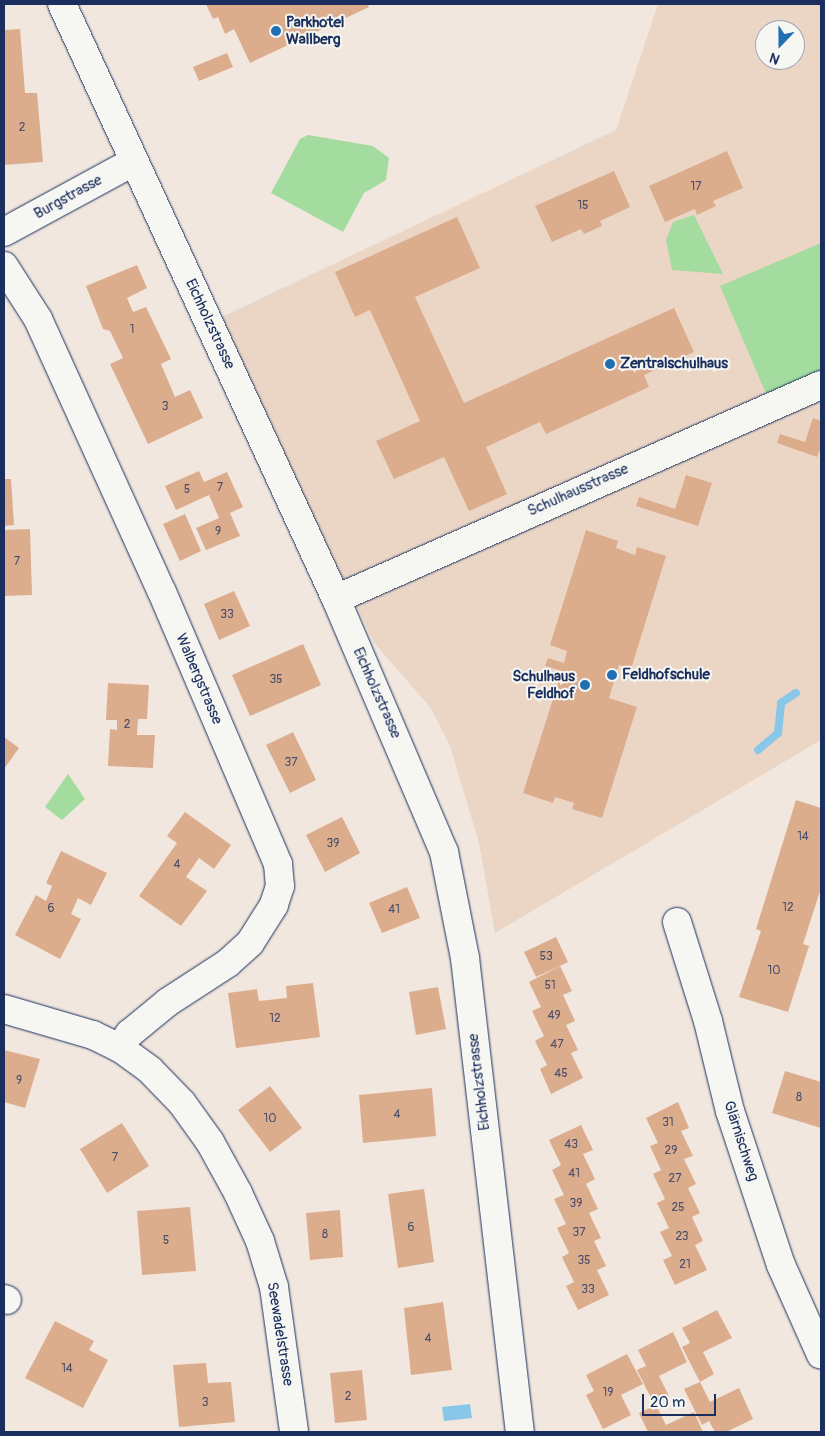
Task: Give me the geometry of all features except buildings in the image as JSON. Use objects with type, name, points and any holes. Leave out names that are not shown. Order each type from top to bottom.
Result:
[{"type":"street","name":"Eichholzstrasse","points":[[62,4],[133,162],[336,599],[444,852],[464,958],[520,1432]]},
{"type":"street","name":"Burgstrasse","points":[[4,232],[133,162]]},
{"type":"street","name":"Walbergstrasse","points":[[4,266],[42,328],[162,592],[278,864],[280,886],[274,905],[250,943],[145,1021],[129,1034],[120,1048]]},
{"type":"street","name":"Schulhausstrasse","points":[[336,599],[821,385]]},
{"type":"street","name":"Glärnischweg","points":[[677,922],[708,1021],[730,1111],[780,1265],[821,1355]]},
{"type":"street","name":"Seewadelstrasse","points":[[4,1009],[93,1035],[120,1048],[150,1070],[182,1103],[210,1142],[238,1193],[260,1241],[274,1288],[294,1432]]},
{"type":"shaded area","points":[[658,4],[821,4],[821,740],[495,933],[479,843],[450,746],[430,707],[375,644],[350,593],[336,599],[209,323],[616,130]]},
{"type":"green space","points":[[308,135],[373,146],[389,158],[386,180],[364,193],[343,232],[271,193],[300,139]]},
{"type":"green space","points":[[694,215],[723,274],[672,270],[666,240],[673,222]]},
{"type":"green space","points":[[821,243],[821,373],[767,396],[720,286]]},
{"type":"green space","points":[[68,774],[85,799],[62,820],[45,807]]},
{"type":"water","points":[[470,1404],[472,1418],[444,1421],[442,1407]]},
{"type":"waterway","points":[[758,750],[778,733],[781,703],[796,693]]},
{"type":"place","name":"Parkhotel Wallberg","points":[[276,31]]},
{"type":"place","name":"Zentralschulhaus","points":[[610,364]]},
{"type":"place","name":"Feldhofschule","points":[[612,675]]},
{"type":"place","name":"Schulhaus Feldhof","points":[[585,685]]}]
